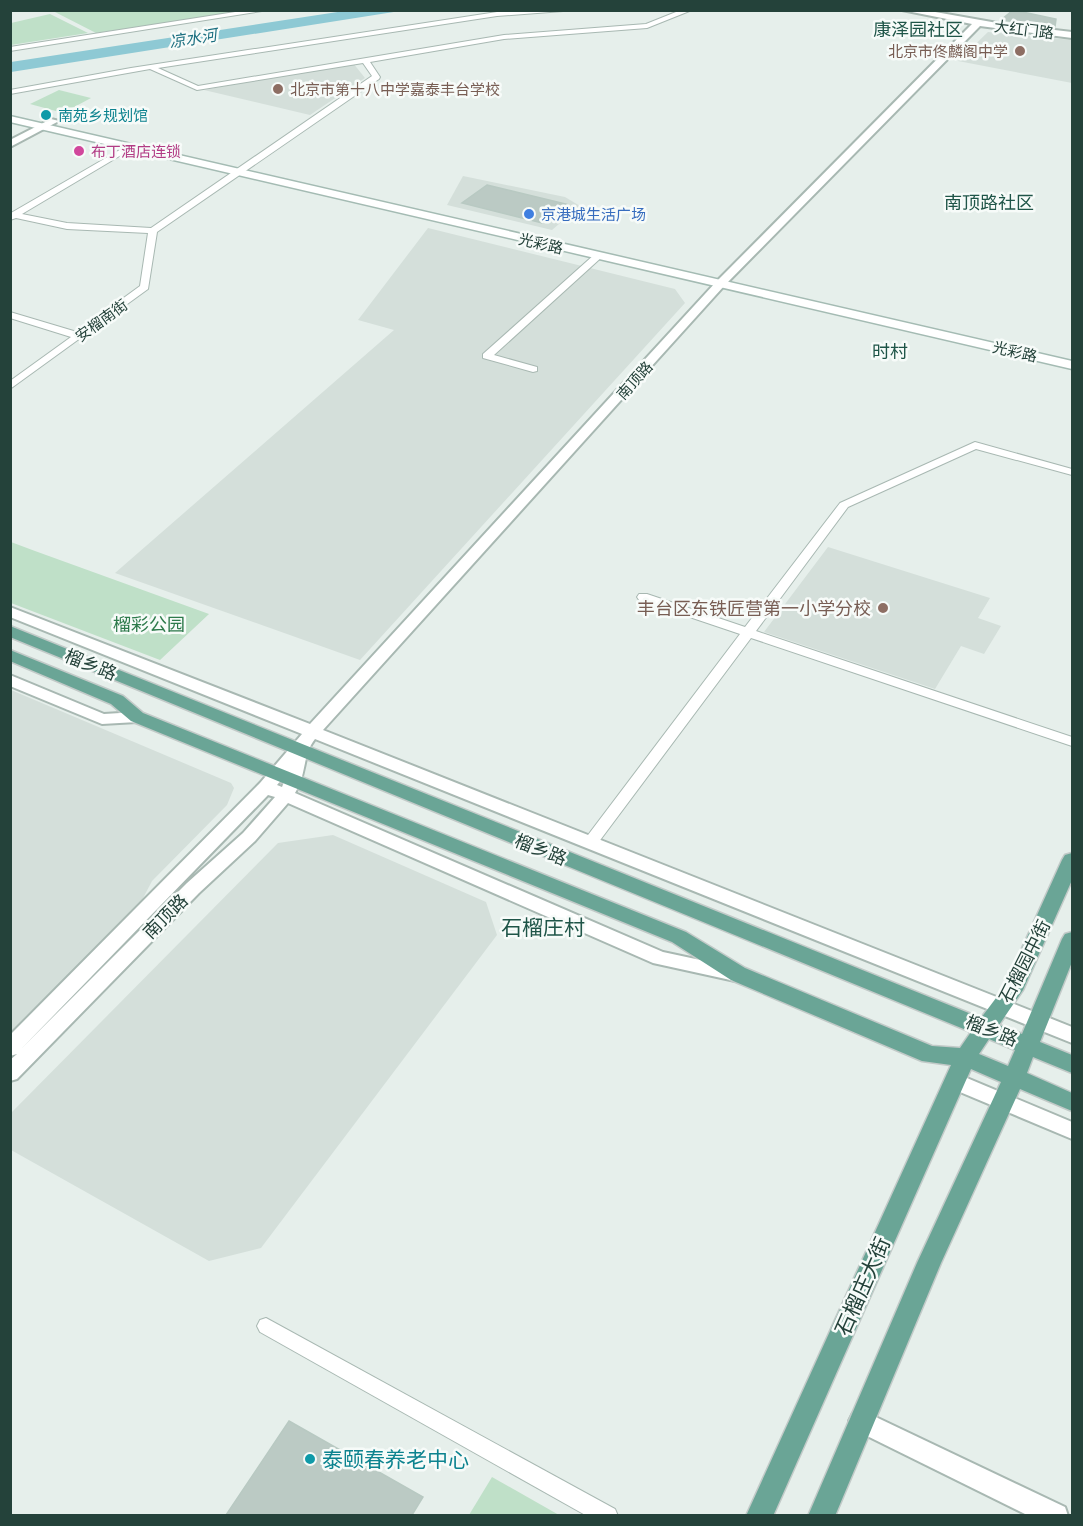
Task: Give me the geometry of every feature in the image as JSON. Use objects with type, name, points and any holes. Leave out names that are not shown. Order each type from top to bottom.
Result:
[{"type":"main road","name":"光彩路","points":[[10,112],[130,146],[598,256],[724,280],[1072,354]]},
{"type":"main road","name":"光彩路","points":[[10,119],[50,124],[250,164],[1072,364]]},
{"type":"main road","name":"榴乡路","points":[[10,631],[1072,1064]]},
{"type":"main road","name":"榴乡路","points":[[10,655],[117,700],[137,717],[249,764],[286,783],[679,937],[738,974],[930,1055],[966,1057],[1072,1102]]},
{"type":"main road","name":"石榴园中街","points":[[966,1057],[1013,990],[1072,860]]},
{"type":"main road","name":"石榴园中街","points":[[1014,1078],[1072,939]]},
{"type":"main road","name":"石榴庄大街","points":[[759,1515],[966,1057]]},
{"type":"main road","points":[[821,1515],[929,1263],[1014,1078]]},
{"type":"street","points":[[10,48],[265,10]]},
{"type":"street","points":[[10,92],[497,14],[573,10]]},
{"type":"street","points":[[152,68],[197,88],[504,36],[646,26],[689,10]]},
{"type":"street","name":"大红门路","points":[[906,10],[978,22],[1072,33]]},
{"type":"street","name":"大红门路","points":[[922,10],[978,22]]},
{"type":"street","name":"南顶路","points":[[10,1074],[193,888],[249,837],[286,783],[300,749],[312,732],[724,280],[978,22]]},
{"type":"street","points":[[12,216],[67,226],[153,231],[376,77],[365,60]]},
{"type":"street","points":[[10,144],[50,124]]},
{"type":"street","points":[[12,216],[130,146]]},
{"type":"street","name":"安榴南街","points":[[10,386],[145,287],[153,231]]},
{"type":"street","points":[[533,369],[487,356],[598,256]]},
{"type":"street","points":[[10,315],[79,336]]},
{"type":"street","points":[[590,843],[844,505],[975,445],[1072,472]]},
{"type":"street","points":[[643,597],[1072,742]]},
{"type":"street","name":"榴乡路","points":[[10,611],[1072,1035]]},
{"type":"street","name":"榴乡路","points":[[10,680],[102,718],[137,717]]},
{"type":"street","name":"南顶路","points":[[10,1048],[266,787],[286,783]]},
{"type":"street","name":"榴乡路","points":[[286,783],[660,958],[738,974]]},
{"type":"street","points":[[955,1081],[1072,1131]]},
{"type":"street","points":[[266,1326],[609,1515]]},
{"type":"street","points":[[861,1421],[1056,1515]]},
{"type":"shaded area","name":"北京市佟麟阁中学","points":[[988,32],[1072,40],[1072,83],[958,61]]},
{"type":"shaded area","name":"北京市第十八中学嘉泰丰台学校","points":[[353,63],[365,78],[310,115],[204,90]]},
{"type":"shaded area","name":"京港城生活广场","points":[[463,176],[565,197],[580,206],[552,230],[447,205]]},
{"type":"shaded area","points":[[428,228],[675,289],[685,303],[360,660],[115,573],[394,330],[358,320]]},
{"type":"shaded area","name":"丰台区东铁匠营第一小学分校","points":[[828,547],[990,598],[978,618],[1001,626],[984,654],[961,646],[935,689],[764,632]]},
{"type":"shaded area","points":[[11,690],[231,783],[234,788],[227,805],[152,881],[141,902],[11,1033]]},
{"type":"shaded area","points":[[333,835],[486,902],[497,935],[261,1248],[209,1261],[11,1150],[11,1113],[278,843]]},
{"type":"green space","points":[[53,10],[243,11],[96,33]]},
{"type":"green space","points":[[50,14],[88,33],[11,45],[11,23]]},
{"type":"green space","points":[[59,90],[91,98],[63,113],[30,104]]},
{"type":"green space","name":"榴彩公园","points":[[11,542],[209,614],[160,660],[11,603]]},
{"type":"green space","points":[[492,1477],[559,1515],[469,1515]]},
{"type":"water","name":"凉水河","points":[[344,11],[400,11],[11,72],[11,62]]},
{"type":"building","points":[[1013,10],[1056,19],[1055,27],[1001,20]]},
{"type":"building","name":"京港城生活广场","points":[[487,185],[566,204],[542,223],[462,203]]},
{"type":"building","name":"泰颐春养老中心","points":[[289,1421],[423,1497],[412,1515],[226,1515]]},
{"type":"place","name":"北京市佟麟阁中学","points":[[1020,51]]},
{"type":"place","name":"北京市第十八中学嘉泰丰台学校","points":[[278,89]]},
{"type":"place","name":"南苑乡规划馆","points":[[46,115]]},
{"type":"place","name":"布丁酒店连锁","points":[[79,151]]},
{"type":"place","name":"京港城生活广场","points":[[529,214]]},
{"type":"place","name":"丰台区东铁匠营第一小学分校","points":[[883,608]]},
{"type":"place","name":"泰颐春养老中心","points":[[310,1459]]},
{"type":"district","name":"康泽园社区","points":[[918,29]]},
{"type":"district","name":"南顶路社区","points":[[989,202]]},
{"type":"district","name":"时村","points":[[890,351]]},
{"type":"district","name":"石榴庄村","points":[[543,927]]}]
